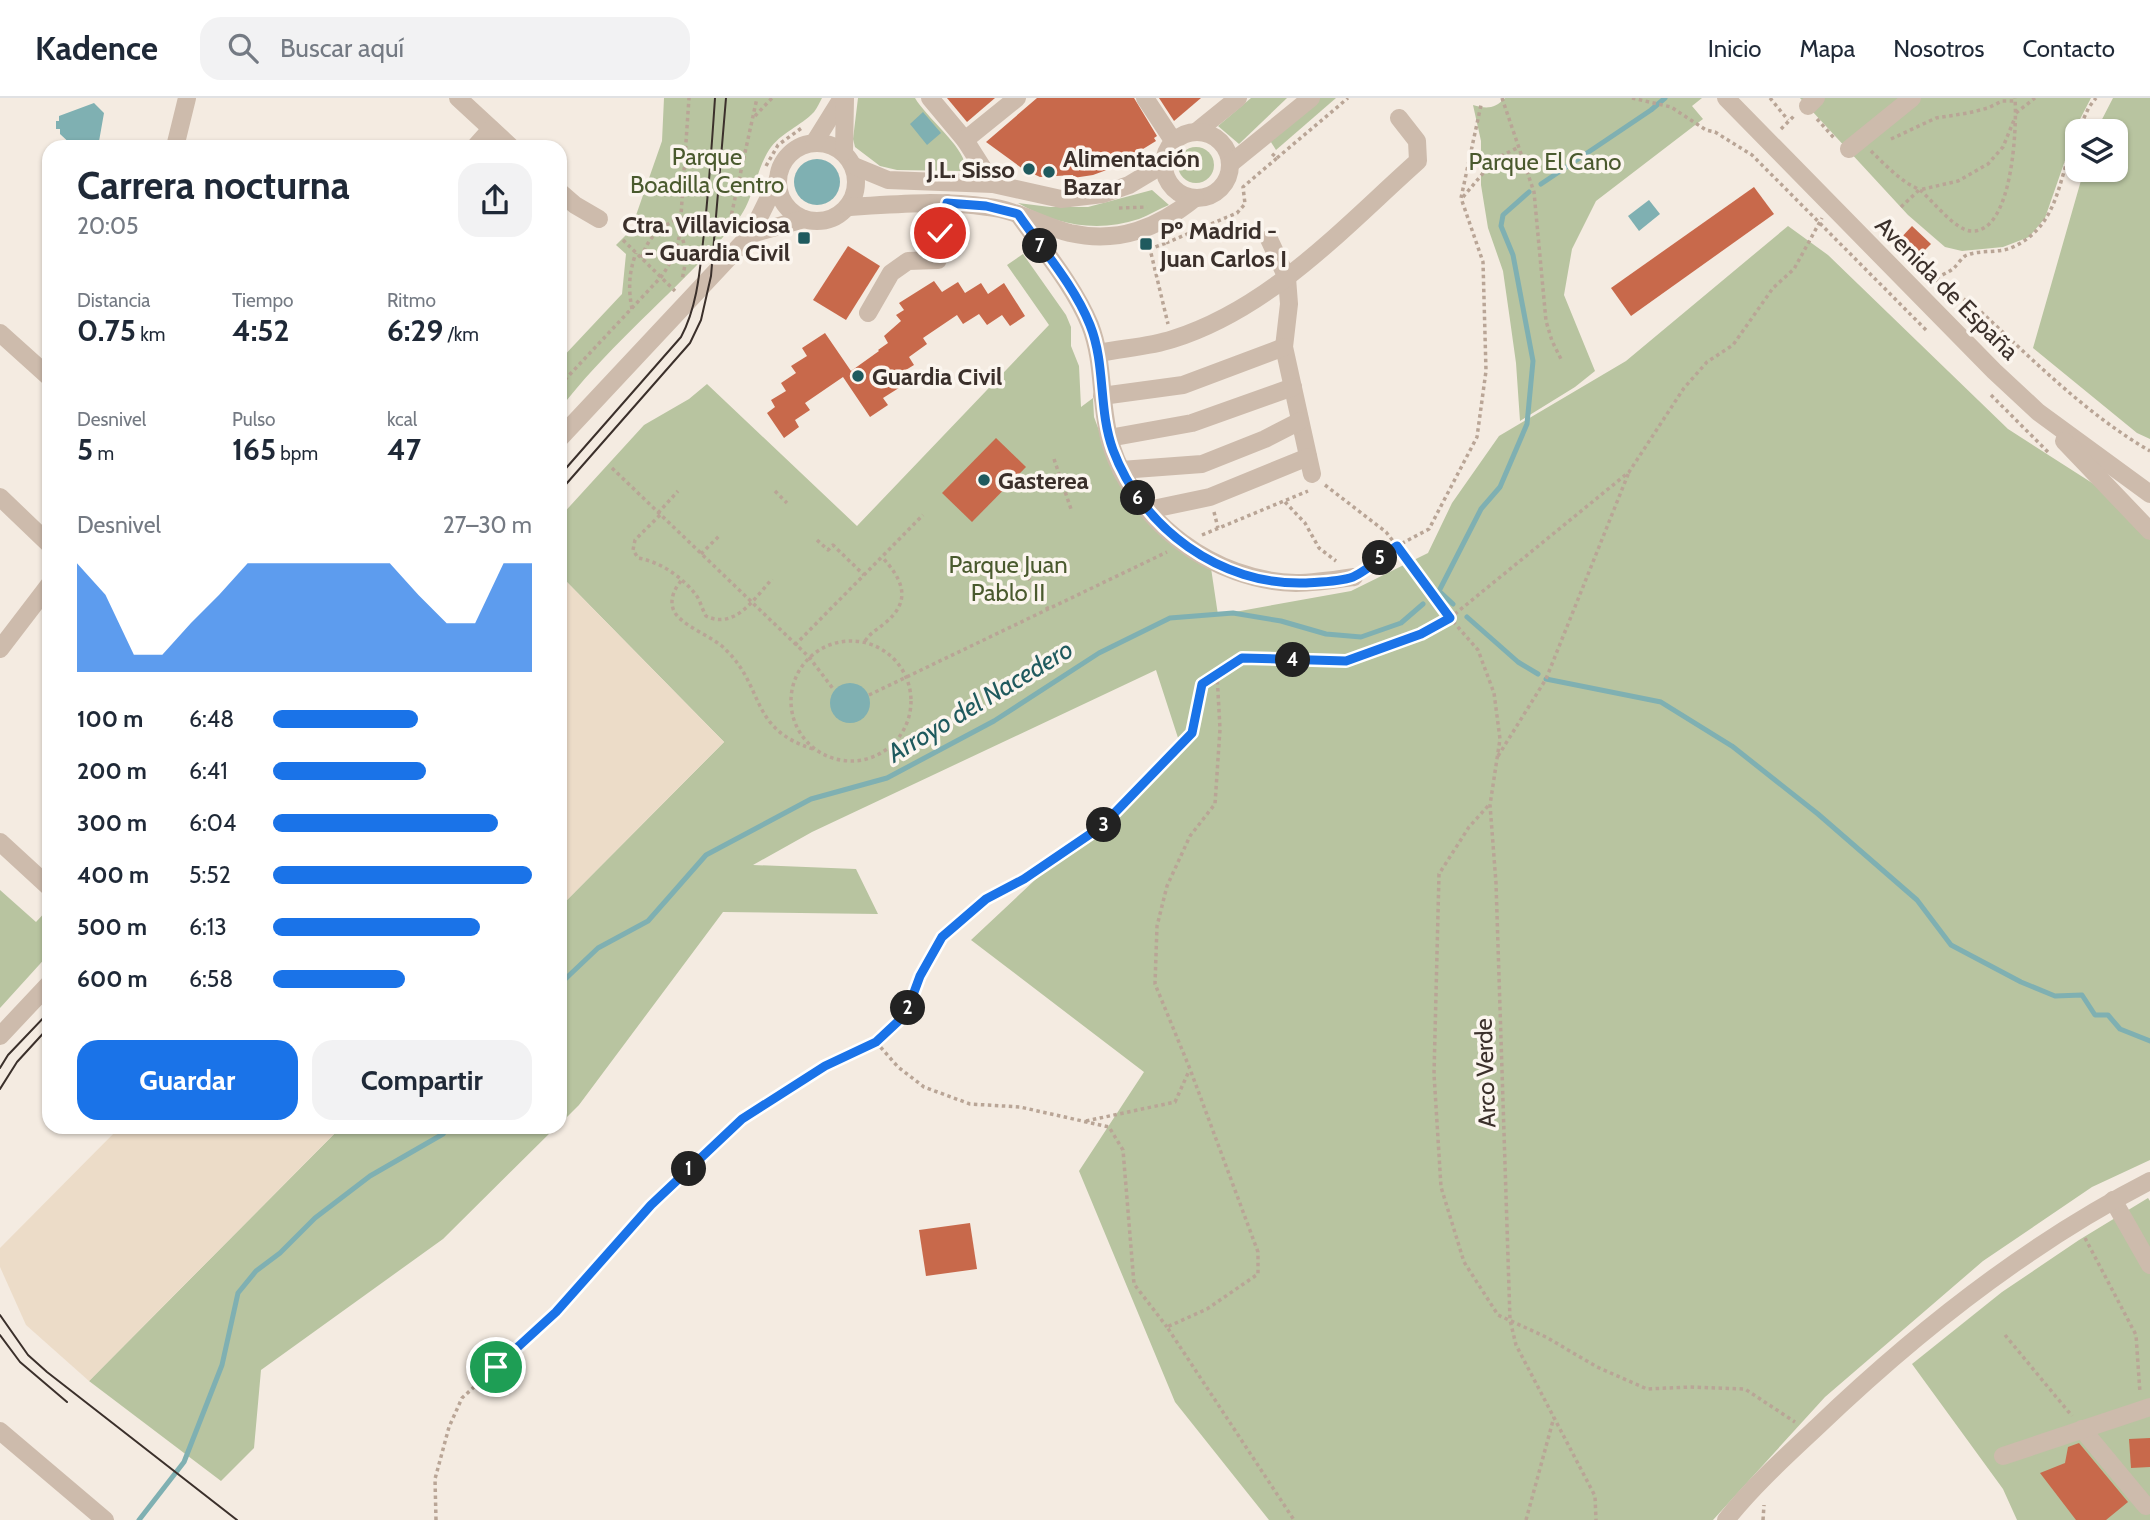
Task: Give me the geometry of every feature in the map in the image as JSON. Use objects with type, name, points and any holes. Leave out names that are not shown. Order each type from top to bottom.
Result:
[{"type":"street","points":[[177,140],[187,98]]},
{"type":"street","points":[[458,98],[503,140]]},
{"type":"street","points":[[814,143],[843,98]]},
{"type":"street","points":[[751,234],[804,219],[827,220],[837,216],[848,206],[855,194],[857,180],[849,160],[843,98]]},
{"type":"street","points":[[930,98],[965,140],[993,184]]},
{"type":"street","points":[[965,140],[1017,98]]},
{"type":"street","points":[[1144,98],[1174,142]]},
{"type":"street","points":[[1196,132],[1238,98]]},
{"type":"street","points":[[1230,164],[1311,98]]},
{"type":"street","name":"Avenida de España","points":[[1726,98],[1772,140],[1831,205],[2038,412],[2150,494]]},
{"type":"street","points":[[1851,148],[1912,98]]},
{"type":"street","points":[[1099,353],[1172,340],[1245,308],[1287,278],[1418,162],[1417,141],[1399,118]]},
{"type":"street","points":[[481,140],[491,129]]},
{"type":"street","points":[[1196,132],[1209,134],[1220,141],[1227,151],[1230,164],[1225,184],[1207,196],[1195,198],[1183,195],[1173,187],[1166,177],[1164,164],[1167,152],[1174,142],[1184,135],[1196,132]]},
{"type":"street","points":[[567,431],[751,234],[772,173],[787,156],[803,145],[814,143],[835,147],[849,160],[888,180],[993,184],[1061,199],[1085,198],[1129,185],[1164,164]]},
{"type":"street","points":[[772,173],[786,205],[804,219]]},
{"type":"street","points":[[567,198],[599,219]]},
{"type":"street","points":[[848,206],[947,203],[993,207],[1069,233],[1112,236],[1159,224],[1195,198]]},
{"type":"street","points":[[868,313],[891,273],[908,261],[938,260],[947,203]]},
{"type":"street","points":[[1018,214],[1076,296],[1089,322],[1099,353],[1102,396],[1110,438],[1121,470],[1148,510],[1182,544],[1217,564],[1264,579],[1294,583],[1350,577]]},
{"type":"street","points":[[1057,271],[1058,249],[1069,233]]},
{"type":"street","points":[[1148,510],[1315,472],[1300,421],[1284,346],[1289,304],[1287,278],[1269,239]]},
{"type":"street","points":[[0,333],[42,371]]},
{"type":"street","points":[[1102,396],[1183,384],[1284,346]]},
{"type":"street","points":[[1110,438],[1192,423],[1293,387]]},
{"type":"street","points":[[2038,412],[2112,495],[2150,531]]},
{"type":"street","points":[[1121,470],[1202,464],[1265,439],[1300,421]]},
{"type":"street","points":[[0,497],[42,537]]},
{"type":"street","points":[[1,645],[42,594]]},
{"type":"street","points":[[0,842],[42,881]]},
{"type":"street","points":[[0,1036],[42,991]]},
{"type":"street","points":[[1726,1520],[1792,1451],[1874,1372],[1988,1283],[2076,1221],[2150,1181]]},
{"type":"street","points":[[2113,1200],[2150,1265]]},
{"type":"street","points":[[2003,1456],[2146,1408]]},
{"type":"street","points":[[0,1416],[4,1436],[99,1515]]},
{"type":"street","points":[[2082,1429],[2147,1508]]},
{"type":"path","points":[[567,378],[661,277],[673,260],[680,230],[689,98]]},
{"type":"path","points":[[730,221],[757,98]]},
{"type":"path","points":[[754,118],[772,98]]},
{"type":"path","points":[[1166,243],[1237,213],[1245,204],[1243,187],[1348,98]]},
{"type":"path","points":[[1502,98],[1534,192],[1546,321],[1562,361]]},
{"type":"path","points":[[1632,98],[1671,107],[1752,155]]},
{"type":"path","points":[[1770,98],[1788,120]]},
{"type":"path","points":[[1900,206],[1919,190],[1958,181],[1988,164],[2003,147],[2016,113],[2035,98]]},
{"type":"path","points":[[2084,119],[2096,98]]},
{"type":"path","points":[[1813,106],[1851,148],[1870,150],[1957,225],[1970,232],[1985,229],[1995,217],[2007,185],[2014,148],[2015,99],[1968,113],[1936,118],[1901,136],[1881,141]]},
{"type":"path","points":[[1284,501],[1304,523],[1320,548],[1350,577],[1429,529],[1477,437],[1486,371],[1483,262],[1461,198],[1481,104]]},
{"type":"path","points":[[1772,140],[1788,120]]},
{"type":"path","points":[[1772,140],[1788,120]]},
{"type":"path","points":[[772,173],[778,145],[809,122]]},
{"type":"path","points":[[1258,140],[1277,158]]},
{"type":"path","points":[[1870,150],[1874,142]]},
{"type":"path","points":[[1461,198],[1495,159],[1519,147]]},
{"type":"path","points":[[1935,278],[1951,271],[1966,256],[2009,249],[2026,241],[2046,222],[2065,169]]},
{"type":"path","points":[[1497,758],[1546,679],[1629,472],[1684,388],[1707,362],[1733,345],[1773,288],[1794,269],[1831,205]]},
{"type":"path","points":[[642,258],[645,246],[653,236],[672,221],[681,218]]},
{"type":"path","points":[[679,289],[687,255],[680,230]]},
{"type":"path","points":[[623,240],[677,292],[690,277]]},
{"type":"path","points":[[1898,246],[1935,278],[1978,309],[2064,388],[2123,435],[2150,451]]},
{"type":"path","points":[[632,309],[629,282],[636,253]]},
{"type":"path","points":[[1951,326],[1970,311],[1978,309]]},
{"type":"path","points":[[1054,459],[1072,512]]},
{"type":"path","points":[[612,468],[809,657],[834,690]]},
{"type":"path","points":[[869,695],[1162,556],[1182,544],[1284,501],[1315,472]]},
{"type":"path","name":"Arco Verde","points":[[1315,472],[1385,532],[1397,546],[1450,618],[1478,650],[1493,693],[1500,739],[1490,805],[1496,883],[1510,1320],[1516,1345],[1595,1496],[1596,1520]]},
{"type":"path","points":[[436,1520],[435,1479],[449,1427],[462,1398],[556,1312],[651,1205],[742,1119],[825,1066],[876,1042],[906,1014],[920,976],[942,937],[986,899],[1024,879],[1102,826],[1192,733],[1202,684],[1242,658],[1346,661],[1421,634],[1450,618],[1629,472]]},
{"type":"path","points":[[678,491],[635,540],[633,550],[638,558],[659,564],[681,581],[698,597],[706,616],[719,621],[735,616],[772,579]]},
{"type":"path","points":[[775,491],[787,503]]},
{"type":"path","points":[[795,645],[923,515]]},
{"type":"path","points":[[701,554],[719,536]]},
{"type":"path","points":[[817,540],[828,550],[833,545],[864,575]]},
{"type":"path","points":[[865,642],[872,631],[885,624],[897,611],[902,598],[901,582],[882,557]]},
{"type":"path","points":[[1028,577],[1048,609]]},
{"type":"path","points":[[681,581],[671,603],[673,610],[678,617],[714,638],[728,651],[737,662],[771,726],[795,743],[843,760],[871,757],[884,751],[899,736],[909,718],[911,697],[906,676],[890,654],[865,642],[835,642],[821,648],[799,669],[790,698],[792,713],[805,740],[817,750]]},
{"type":"path","points":[[1167,1327],[1207,1309],[1258,1274],[1258,1252],[1190,1069],[1155,984],[1157,926],[1167,886],[1190,836],[1215,804],[1220,729],[1217,674]]},
{"type":"path","points":[[1490,805],[1469,827],[1439,874],[1434,1074],[1441,1186],[1464,1262],[1498,1315],[1546,1337],[1597,1367],[1647,1389],[1745,1389],[1797,1423]]},
{"type":"path","points":[[876,1042],[898,1067],[924,1087],[970,1104],[1020,1107],[1109,1127],[1123,1150],[1135,1284],[1167,1327],[1294,1520]]},
{"type":"path","points":[[1084,1122],[1175,1102],[1190,1069]]},
{"type":"path","points":[[2076,1221],[2136,1335],[2146,1408]]},
{"type":"path","points":[[2005,1335],[2082,1429]]},
{"type":"path","points":[[1527,1520],[1554,1415]]},
{"type":"green space","name":"Parque Boadilla Centro","points":[[664,98],[822,98],[814,112],[769,150],[747,205],[736,222],[693,270],[602,360],[567,400],[567,353],[622,294],[626,254],[616,245],[634,227],[662,141]]},
{"type":"green space","points":[[858,98],[915,98],[958,149],[965,165],[961,171],[897,170],[880,166],[855,147],[853,139]]},
{"type":"green space","points":[[1251,98],[1287,98],[1239,144],[1218,126]]},
{"type":"green space","points":[[1319,98],[1336,98],[1276,150],[1269,139]]},
{"type":"green space","name":"Parque El Cano","points":[[1505,98],[1702,98],[1692,106],[1703,119],[1596,201],[1572,249],[1564,295],[1595,371],[1575,387],[1520,421],[1516,363],[1503,271],[1488,228],[1481,185],[1481,141],[1473,105],[1490,107]]},
{"type":"green space","points":[[1800,98],[2091,98],[2080,119],[2065,119],[2065,160],[2045,218],[2029,237],[2003,247],[1962,251],[1945,247],[1908,215]]},
{"type":"green space","points":[[2113,98],[2150,98],[2150,439],[2137,433],[2033,348],[2081,182],[2128,182],[2128,119],[2102,119]]},
{"type":"green space","points":[[1196,147],[1209,152],[1214,165],[1209,178],[1196,183],[1183,178],[1178,165],[1183,152]]},
{"type":"green space","points":[[1152,190],[1169,205],[1139,219],[1108,225],[1092,226],[1062,221],[1032,211],[1018,203],[1050,207],[1088,207]]},
{"type":"green space","name":"Parque Juan Pablo II","points":[[1788,226],[1828,255],[2008,429],[2150,520],[2150,1160],[2092,1187],[1983,1261],[1825,1397],[1713,1520],[1269,1520],[1175,1402],[1079,1171],[1144,1072],[971,940],[1180,744],[1156,670],[812,832],[753,865],[856,869],[878,914],[723,912],[579,1105],[567,1117],[567,900],[724,742],[567,582],[567,509],[644,425],[689,399],[707,384],[857,526],[1049,325],[1007,265],[1023,254],[1066,315],[1071,327],[1071,346],[1079,366],[1081,407],[1093,398],[1094,417],[1116,476],[1211,568],[1218,615],[1351,591],[1428,553],[1452,503],[1499,436],[1626,361]]},
{"type":"green space","points":[[0,890],[36,922],[42,916],[42,962],[0,1008]]},
{"type":"green space","points":[[334,1134],[549,1134],[443,1239],[261,1370],[254,1448],[221,1481],[89,1381]]},
{"type":"green space","points":[[2148,1198],[2150,1520],[2017,1520],[2003,1489],[1912,1364],[2002,1292]]},
{"type":"shaded area","points":[[567,582],[724,742],[567,900]]},
{"type":"shaded area","points":[[113,1134],[334,1134],[89,1381],[26,1325],[0,1267],[0,1248]]},
{"type":"water","points":[[94,103],[104,113],[99,140],[66,140],[60,134],[60,129],[56,129],[59,116]]},
{"type":"water","points":[[923,112],[941,133],[927,145],[910,124]]},
{"type":"water","points":[[817,159],[833,166],[840,182],[833,198],[817,205],[801,198],[794,182],[801,166]]},
{"type":"water","points":[[1649,200],[1660,214],[1639,231],[1628,216]]},
{"type":"water","points":[[850,683],[858,684],[864,689],[869,695],[869,711],[864,717],[858,722],[850,723],[842,722],[836,717],[831,711],[830,703],[831,695],[836,689],[842,684]]},
{"type":"building","points":[[947,98],[995,98],[967,122]]},
{"type":"building","points":[[1037,98],[1134,98],[1157,136],[1154,138],[1156,141],[1112,168],[1093,175],[1073,178],[1073,175],[1040,177],[1023,169],[986,142]]},
{"type":"building","points":[[1159,98],[1201,98],[1174,121]]},
{"type":"building","points":[[1754,187],[1774,214],[1631,316],[1611,288]]},
{"type":"building","points":[[1912,226],[1931,244],[1917,258],[1898,241]]},
{"type":"building","points":[[848,246],[880,266],[846,320],[813,300]]},
{"type":"building","points":[[934,281],[942,292],[958,282],[965,293],[981,283],[988,294],[1004,283],[1025,316],[1010,326],[1002,315],[987,325],[979,314],[963,324],[957,315],[923,338],[927,344],[909,357],[914,365],[896,376],[902,386],[883,398],[888,405],[870,417],[843,377],[805,403],[810,410],[795,420],[799,427],[784,438],[767,413],[775,407],[771,400],[786,391],[781,383],[796,373],[791,366],[807,356],[802,348],[825,333],[851,371],[888,343],[884,336],[901,321],[896,315],[904,310],[899,303]]},
{"type":"building","name":"Gasterea","points":[[996,438],[1026,467],[972,522],[942,493]]},
{"type":"building","points":[[970,1223],[977,1269],[926,1276],[919,1230]]},
{"type":"building","points":[[2150,1438],[2150,1467],[2131,1468],[2129,1439]]},
{"type":"building","points":[[2079,1443],[2128,1502],[2106,1520],[2076,1520],[2040,1473],[2065,1463],[2068,1447]]},
{"type":"waterway","name":"Arroyo del Nacedero","points":[[1541,184],[1665,98]]},
{"type":"waterway","name":"Arroyo del Nacedero","points":[[1453,604],[1439,591],[1481,509],[1500,487],[1527,424],[1533,361],[1513,255],[1501,226],[1503,215],[1529,192]]},
{"type":"waterway","name":"Arroyo del Nacedero","points":[[567,977],[598,948],[648,921],[706,855],[811,799],[887,778],[994,721],[1099,653],[1170,618],[1233,613],[1281,621],[1326,634],[1361,637],[1401,623],[1423,604]]},
{"type":"waterway","points":[[1467,617],[1518,662],[1538,674]]},
{"type":"waterway","points":[[1546,679],[1661,702],[1732,746],[1818,814],[1917,900],[1951,945],[2021,982],[2055,996],[2082,995],[2095,1015],[2108,1015],[2120,1029],[2150,1041]]},
{"type":"waterway","name":"Arroyo del Nacedero","points":[[139,1520],[184,1462],[222,1365],[238,1293],[256,1271],[280,1253],[315,1218],[370,1176],[443,1134]]},
{"type":"tram line","points":[[567,467],[681,337],[687,325],[699,273],[715,98]]},
{"type":"tram line","points":[[567,483],[690,343],[701,320],[711,276],[726,98]]},
{"type":"tram line","points":[[0,1068],[8,1055],[42,1019]]},
{"type":"tram line","points":[[0,1089],[17,1062],[42,1035]]},
{"type":"tram line","points":[[0,1315],[28,1355],[47,1372],[237,1520]]},
{"type":"tram line","points":[[0,1335],[20,1362],[67,1402]]},
{"type":"place","name":"J.L. Sisso","points":[[1029,169]]},
{"type":"place","name":"Alimentación Bazar","points":[[1049,172]]},
{"type":"place","name":"Ctra. Villaviciosa - Guardia Civil","points":[[804,238]]},
{"type":"place","name":"Pº Madrid - Juan Carlos I","points":[[1146,244]]},
{"type":"place","name":"Guardia Civil","points":[[858,376]]},
{"type":"place","name":"Gasterea","points":[[984,480]]},
{"type":"route","points":[[496,1367],[556,1312],[651,1205],[742,1119],[825,1066],[876,1042],[906,1014],[920,976],[942,937],[986,899],[1024,879],[1102,826],[1192,733],[1202,684],[1242,658],[1346,661],[1421,634],[1450,618],[1397,546],[1354,577],[1294,583],[1264,579],[1236,571],[1182,544],[1148,510],[1121,470],[1106,424],[1100,358],[1089,322],[1076,296],[1018,214],[1000,208],[947,203],[940,233]]}]
